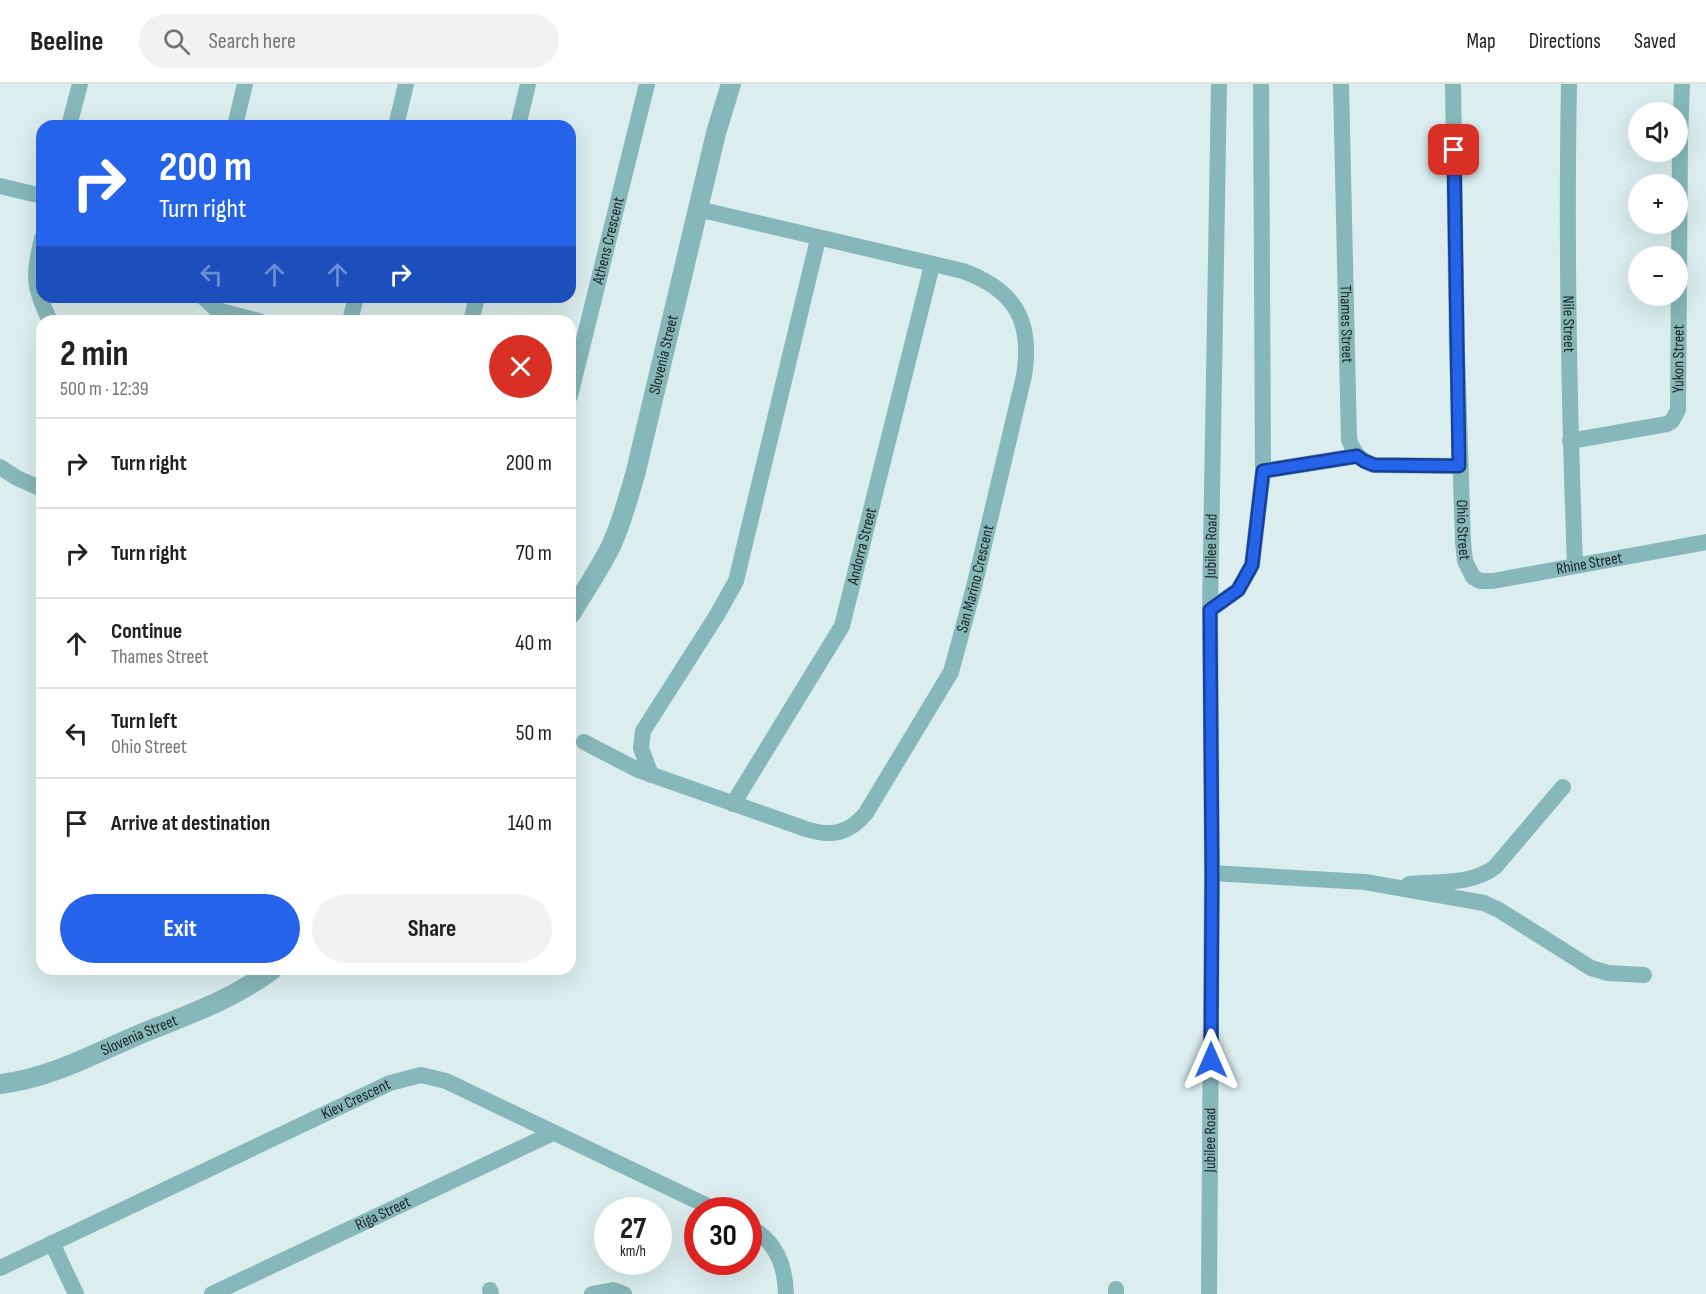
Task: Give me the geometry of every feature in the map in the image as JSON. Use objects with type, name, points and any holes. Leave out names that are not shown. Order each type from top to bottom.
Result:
[{"type":"street","points":[[71,120],[80,84]]},
{"type":"street","points":[[236,120],[245,84]]},
{"type":"street","points":[[397,120],[406,84]]},
{"type":"street","points":[[519,120],[528,84]]},
{"type":"street","name":"Athens Crescent","points":[[576,372],[647,84]]},
{"type":"street","name":"Slovenia Street","points":[[576,605],[608,552],[623,515],[636,471],[698,209],[731,84]]},
{"type":"street","name":"Jubilee Road","points":[[1209,1294],[1212,873],[1210,610],[1219,84]]},
{"type":"street","points":[[1210,610],[1238,590],[1252,565],[1263,471],[1261,84]]},
{"type":"street","name":"Thames Street","points":[[1341,84],[1348,426],[1349,440],[1357,456]]},
{"type":"street","name":"Ohio Street","points":[[1453,84],[1459,466],[1463,542],[1466,561],[1473,577]]},
{"type":"street","name":"Nile Street","points":[[1569,84],[1566,212],[1570,441],[1575,565]]},
{"type":"street","name":"Yukon Street","points":[[1570,441],[1667,424],[1672,421],[1678,410],[1682,84]]},
{"type":"street","points":[[0,186],[36,195]]},
{"type":"street","name":"San Marino Crescent","points":[[584,742],[609,756],[651,774],[820,833],[838,833],[854,826],[866,813],[951,672],[963,631],[1021,388],[1027,353],[1021,319],[1016,308],[996,286],[975,276],[698,209]]},
{"type":"street","points":[[651,774],[641,748],[643,730],[717,615],[738,574],[818,238]]},
{"type":"street","name":"Andorra Street","points":[[734,804],[842,626],[932,265]]},
{"type":"street","points":[[209,303],[217,310],[236,315]]},
{"type":"street","points":[[1263,471],[1357,456],[1374,465],[1459,466]]},
{"type":"street","points":[[0,467],[36,486]]},
{"type":"street","name":"Rhine Street","points":[[1473,577],[1480,581],[1493,581],[1706,542]]},
{"type":"street","points":[[1392,887],[1474,878],[1488,872],[1495,867],[1563,787]]},
{"type":"street","points":[[1212,873],[1353,881],[1484,903],[1499,910],[1591,968],[1608,974],[1644,975]]},
{"type":"street","name":"Slovenia Street","points":[[0,1084],[34,1078],[74,1062],[234,995],[264,975]]},
{"type":"street","name":"Kiev Crescent","points":[[0,1268],[390,1083],[412,1076],[429,1076],[446,1081],[688,1197]]},
{"type":"street","name":"Riga Street","points":[[212,1294],[553,1133]]},
{"type":"street","points":[[762,1235],[777,1251],[784,1270],[786,1294]]},
{"type":"street","points":[[52,1243],[76,1294]]},
{"type":"street","points":[[592,1294],[613,1290],[624,1294]]},
{"type":"route","points":[[1211,1060],[1210,610],[1238,590],[1252,565],[1263,471],[1357,456],[1374,465],[1459,466],[1454,150]]}]
